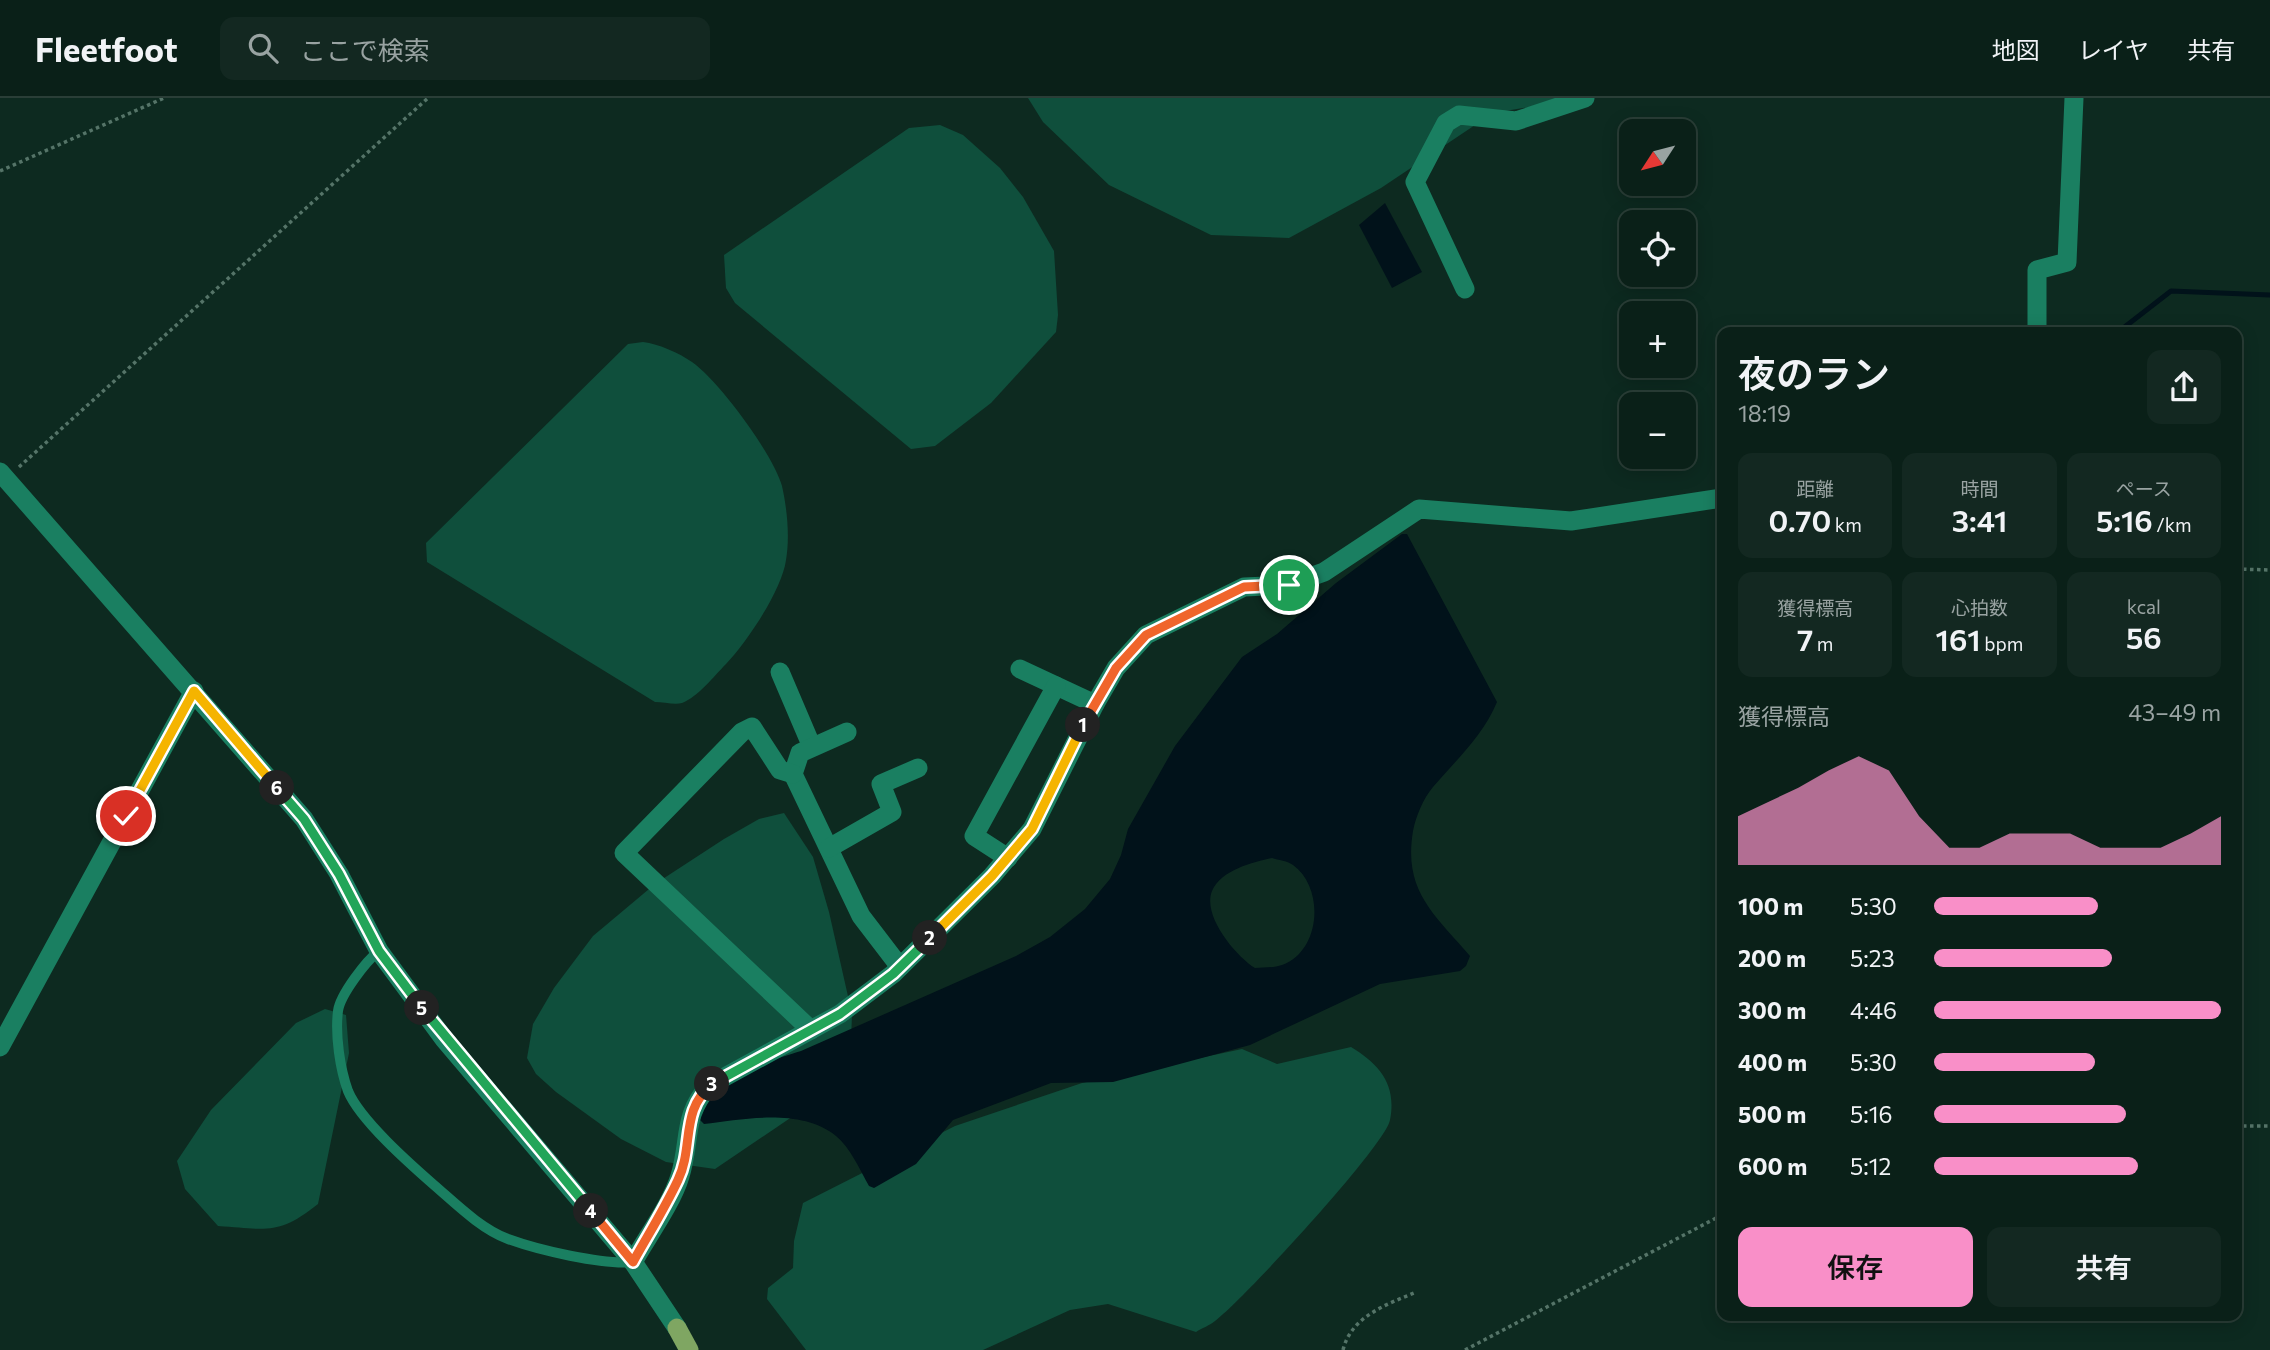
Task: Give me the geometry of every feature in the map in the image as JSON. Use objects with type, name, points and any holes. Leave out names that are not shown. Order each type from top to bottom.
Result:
[{"type":"main road","points":[[677,1328],[689,1350]]},
{"type":"street","points":[[1465,289],[1415,182],[1446,123],[1459,115],[1516,121],[1585,98]]},
{"type":"street","points":[[2037,327],[2037,270],[2067,262],[2074,98]]},
{"type":"street","points":[[3,475],[304,819],[339,874],[379,951],[444,1039],[633,1262],[677,1328]]},
{"type":"street","points":[[633,1262],[680,1177],[696,1100],[710,1085],[840,1014],[900,967],[1008,858],[1032,829],[1094,704],[1116,668],[1146,635],[1244,587],[1289,585],[1324,572],[1419,509],[1571,522],[1717,499]]},
{"type":"street","points":[[1020,669],[1094,704]]},
{"type":"street","points":[[780,672],[812,747]]},
{"type":"street","points":[[1008,858],[974,836],[1056,686]]},
{"type":"street","points":[[0,1047],[194,691]]},
{"type":"street","points":[[793,774],[780,770],[752,727],[742,732],[624,853],[811,1030]]},
{"type":"street","points":[[847,732],[800,753],[793,774],[861,916],[900,967]]},
{"type":"street","points":[[829,848],[892,812],[881,784],[918,768]]},
{"type":"lane","points":[[379,951],[366,961],[338,1008],[340,1050],[349,1092],[371,1122],[390,1145],[461,1208],[506,1238],[612,1264],[633,1262]]},
{"type":"path","points":[[0,171],[164,98]]},
{"type":"path","points":[[3,475],[428,98]]},
{"type":"path","points":[[2242,569],[2270,570]]},
{"type":"path","points":[[2242,1126],[2270,1126]]},
{"type":"path","points":[[1465,1350],[1717,1218]]},
{"type":"path","points":[[1343,1350],[1347,1335],[1361,1320],[1414,1293]]},
{"type":"green space","points":[[1028,98],[1585,98],[1493,113],[1381,188],[1289,238],[1211,235],[1109,185],[1043,122]]},
{"type":"green space","points":[[940,125],[963,135],[1000,168],[1023,197],[1054,251],[1058,315],[1056,332],[991,403],[935,446],[911,449],[735,303],[726,288],[724,255],[909,128]]},
{"type":"green space","points":[[643,342],[669,349],[692,362],[730,401],[777,472],[787,513],[786,560],[771,600],[744,643],[726,664],[700,691],[679,704],[655,702],[427,562],[426,543],[628,344]]},
{"type":"green space","points":[[784,813],[813,857],[829,912],[852,1014],[850,1067],[805,1108],[715,1169],[666,1162],[621,1139],[556,1092],[536,1074],[527,1058],[533,1024],[554,988],[593,936],[655,884],[724,839],[759,819]]},
{"type":"green space","points":[[325,1009],[346,1015],[349,1053],[318,1204],[281,1226],[260,1229],[218,1226],[185,1189],[177,1161],[211,1110],[296,1023]]},
{"type":"green space","points":[[1351,1047],[1377,1068],[1388,1086],[1391,1096],[1390,1120],[1382,1135],[1340,1190],[1281,1255],[1230,1308],[1213,1323],[1196,1332],[1108,1304],[1070,1310],[983,1350],[806,1350],[767,1299],[768,1288],[793,1268],[794,1241],[803,1203],[955,1126],[1082,1083],[1242,1049],[1277,1064]]},
{"type":"shaded area","points":[[1385,203],[1422,272],[1392,288],[1359,225]]},
{"type":"shaded area","points":[[1402,534],[1407,534],[1497,702],[1477,737],[1429,792],[1420,808],[1413,831],[1411,852],[1417,886],[1434,914],[1470,956],[1466,966],[1460,971],[1380,984],[1250,1045],[1113,1082],[1051,1083],[953,1120],[916,1164],[874,1188],[869,1186],[846,1146],[822,1127],[790,1119],[755,1118],[704,1124],[700,1120],[704,1107],[713,1095],[740,1075],[801,1051],[1016,956],[1050,937],[1085,909],[1110,879],[1121,855],[1128,829],[1175,746],[1242,657],[1277,634],[1336,583]],"holes":[[[1272,858],[1291,864],[1303,875],[1314,903],[1314,918],[1305,947],[1295,958],[1279,966],[1255,968],[1230,945],[1216,923],[1210,901],[1216,884],[1230,872]]]},
{"type":"waterway","points":[[2125,327],[2171,291],[2270,295]]},
{"type":"route","points":[[126,816],[194,691],[304,819],[339,874],[379,951],[444,1039],[633,1262],[680,1177],[685,1141],[696,1100],[710,1085],[840,1014],[893,974],[992,876],[1032,829],[1094,704],[1116,668],[1146,635],[1244,587],[1289,585]]}]
